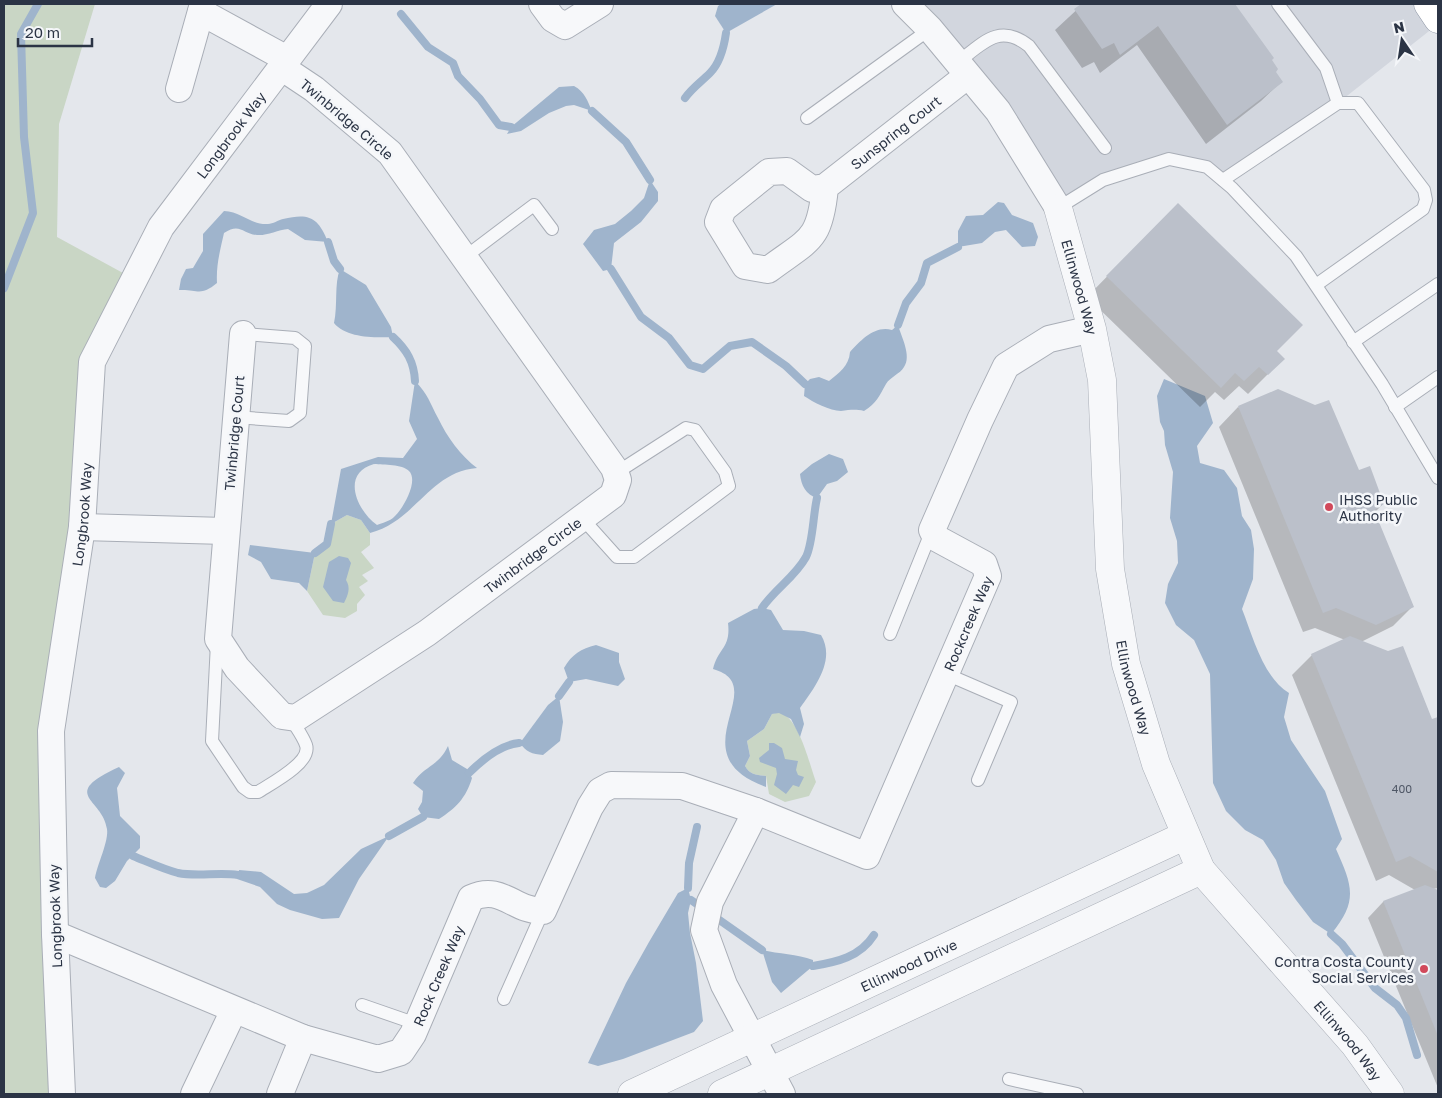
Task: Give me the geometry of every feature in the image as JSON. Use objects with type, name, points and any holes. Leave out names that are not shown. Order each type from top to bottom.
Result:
[{"type":"highway","points":[[1428,4],[1438,19]]},
{"type":"street","name":"Longbrook Way","points":[[62,1094],[55,934],[51,731],[82,527],[92,362],[161,227],[329,4]]},
{"type":"street","points":[[542,4],[552,19],[566,26],[600,4]]},
{"type":"street","name":"Ellinwood Way","points":[[905,4],[930,29],[962,70],[998,111],[1058,208],[1092,328],[1102,380],[1110,569],[1126,664],[1156,764],[1184,836],[1201,870],[1355,1045],[1390,1094]]},
{"type":"street","name":"Twinbridge Circle","points":[[202,8],[284,63],[390,153],[614,468],[618,480],[613,495],[427,633],[296,718],[290,717]]},
{"type":"street","points":[[179,89],[202,8]]},
{"type":"street","name":"Sunspring Court","points":[[825,188],[962,70]]},
{"type":"street","points":[[932,530],[1006,366],[1049,339],[1092,328]]},
{"type":"street","name":"Twinbridge Court","points":[[225,531],[243,334]]},
{"type":"street","points":[[82,527],[225,531],[218,639],[237,668],[282,716],[290,717]]},
{"type":"street","name":"Rockcreek Way","points":[[756,811],[867,856],[988,576],[984,564],[936,538],[932,530]]},
{"type":"street","points":[[543,911],[590,807],[600,791],[611,785],[682,786],[756,811],[710,902],[704,930],[724,984],[776,1083]]},
{"type":"street","name":"Ellinwood Drive","points":[[632,1094],[1184,836]]},
{"type":"street","points":[[722,1094],[776,1083],[1201,870]]},
{"type":"street","name":"Rock Creek Way","points":[[55,934],[303,1038],[378,1059],[401,1052],[416,1024],[471,898],[484,892],[497,894],[530,911],[543,911]]},
{"type":"street","points":[[194,1094],[234,1010]]},
{"type":"street","points":[[280,1094],[303,1038]]},
{"type":"lane","points":[[1278,4],[1326,68],[1338,103]]},
{"type":"lane","points":[[807,118],[930,29]]},
{"type":"lane","points":[[962,70],[989,38],[1003,34],[1017,37],[1029,46],[1105,148]]},
{"type":"lane","points":[[1223,180],[1338,103],[1358,103],[1424,190],[1426,200],[1423,209],[1316,285]]},
{"type":"lane","points":[[1058,208],[1103,180],[1169,159],[1207,166],[1223,180],[1296,256],[1396,406],[1438,476]]},
{"type":"lane","points":[[465,258],[534,205],[552,229]]},
{"type":"lane","points":[[1353,342],[1438,284]]},
{"type":"lane","points":[[235,417],[289,421],[300,413],[305,346],[295,338],[243,334]]},
{"type":"lane","points":[[1396,406],[1438,377]]},
{"type":"lane","points":[[582,518],[616,557],[634,557],[728,486],[726,472],[695,430],[686,428],[616,473]]},
{"type":"lane","points":[[890,634],[932,530]]},
{"type":"lane","points":[[218,639],[212,741],[243,787],[250,792],[258,792],[293,769],[300,764],[305,755],[307,747],[290,717]]},
{"type":"lane","points":[[946,674],[1011,702],[978,780]]},
{"type":"lane","points":[[504,998],[543,911]]},
{"type":"lane","points":[[362,1005],[416,1024]]},
{"type":"lane","points":[[1009,1079],[1077,1094]]},
{"type":"shaded area","points":[[905,4],[1428,4],[1438,24],[1338,103],[1223,180],[1207,167],[1169,159],[1103,180],[1058,208]]},
{"type":"green space","points":[[4,4],[95,4],[59,124],[57,237],[134,279],[92,362],[51,731],[62,1094],[4,1094]]},
{"type":"green space","points":[[347,515],[361,520],[370,533],[370,545],[361,552],[374,568],[362,575],[368,581],[359,587],[365,595],[357,604],[357,611],[345,618],[323,615],[307,591],[315,553],[327,544],[331,524]]},
{"type":"green space","points":[[779,712],[792,722],[798,731],[816,782],[809,796],[785,802],[769,794],[766,776],[751,773],[745,766],[750,756],[747,741],[764,729],[772,714]]},
{"type":"water","points":[[721,4],[777,4],[726,33],[715,16],[718,6]]},
{"type":"water","points":[[574,86],[583,94],[592,111],[574,105],[566,106],[549,113],[521,131],[507,134],[511,127],[559,87]]},
{"type":"water","points":[[650,180],[658,192],[658,201],[641,222],[614,243],[611,269],[603,271],[583,244],[594,230],[615,224],[631,211],[644,198]]},
{"type":"water","points":[[998,202],[1004,203],[1012,215],[1033,223],[1038,237],[1035,246],[1022,247],[1006,230],[995,232],[982,243],[958,247],[958,231],[966,216],[983,215]]},
{"type":"water","points":[[224,211],[262,224],[270,224],[292,217],[306,217],[316,222],[328,242],[305,240],[288,229],[261,235],[238,229],[229,230],[224,233],[218,264],[217,283],[203,291],[179,290],[181,279],[186,269],[193,268],[203,251],[203,234]]},
{"type":"water","points":[[340,269],[366,285],[391,327],[393,337],[361,336],[346,332],[334,323],[337,281]]},
{"type":"water","points":[[898,325],[906,352],[906,362],[902,369],[888,382],[872,405],[864,411],[837,411],[822,406],[804,396],[805,384],[810,379],[819,377],[829,381],[843,369],[848,361],[850,352],[864,338],[880,330],[892,330]]},
{"type":"water","points":[[1164,379],[1205,396],[1213,423],[1197,446],[1200,463],[1224,470],[1237,488],[1242,516],[1251,530],[1254,549],[1253,579],[1242,609],[1266,667],[1272,677],[1289,693],[1284,717],[1291,740],[1325,791],[1342,839],[1336,849],[1349,883],[1349,902],[1346,912],[1331,934],[1313,922],[1296,900],[1284,883],[1276,860],[1263,840],[1245,830],[1226,811],[1213,783],[1210,674],[1194,640],[1176,625],[1165,603],[1168,584],[1178,563],[1177,541],[1170,518],[1173,472],[1165,445],[1164,431],[1160,422],[1157,396]]},
{"type":"water","points":[[415,381],[426,394],[450,439],[465,458],[477,468],[461,471],[446,478],[386,527],[370,533],[361,520],[347,515],[331,524],[341,469],[378,457],[403,458],[417,439],[409,421]],"holes":[[[374,464],[397,466],[406,469],[412,476],[409,495],[398,513],[390,520],[377,525],[363,510],[355,492],[355,483],[358,475],[364,469]]]},
{"type":"water","points":[[829,454],[843,459],[848,472],[837,481],[827,484],[817,498],[813,497],[805,489],[800,474]]},
{"type":"water","points":[[250,545],[315,553],[307,591],[299,583],[271,579],[261,562],[248,555]]},
{"type":"water","points":[[339,556],[348,558],[351,563],[346,580],[348,592],[344,603],[333,601],[323,587],[329,562]]},
{"type":"water","points":[[754,609],[771,610],[783,630],[804,631],[821,635],[825,644],[826,654],[822,673],[800,708],[804,724],[800,737],[791,719],[779,713],[772,714],[764,729],[747,741],[750,756],[745,766],[751,773],[766,776],[766,787],[740,773],[728,757],[725,740],[733,705],[734,690],[729,678],[713,669],[728,638],[728,623]]},
{"type":"water","points":[[596,645],[619,653],[619,662],[625,679],[618,686],[586,679],[569,682],[564,668],[567,663],[577,653]]},
{"type":"water","points":[[559,696],[563,722],[560,741],[543,755],[530,752],[520,743],[548,705]]},
{"type":"water","points":[[769,743],[774,743],[782,748],[785,759],[798,761],[796,770],[798,775],[804,777],[799,787],[793,785],[786,794],[774,785],[777,774],[776,768],[760,762],[759,758],[769,750]]},
{"type":"water","points":[[448,746],[452,760],[467,769],[472,778],[470,785],[460,802],[445,815],[439,819],[423,817],[418,809],[422,802],[423,791],[413,783],[440,758]]},
{"type":"water","points":[[119,767],[125,773],[117,788],[120,816],[140,836],[140,848],[127,861],[115,881],[106,888],[100,887],[95,878],[106,840],[107,829],[104,819],[87,791],[91,784],[101,776]]},
{"type":"water","points":[[389,836],[359,879],[339,918],[322,919],[290,910],[277,904],[260,887],[237,879],[239,870],[261,872],[294,894],[307,893],[324,885],[361,849]]},
{"type":"water","points":[[688,888],[691,900],[688,913],[690,933],[696,963],[703,1021],[694,1032],[623,1059],[598,1066],[588,1063],[626,983],[649,942],[678,893]]},
{"type":"water","points":[[762,950],[807,958],[813,960],[813,966],[781,993],[772,982]]},
{"type":"building","points":[[1081,4],[1235,4],[1274,58],[1272,60],[1278,69],[1276,72],[1283,82],[1227,125],[1158,26],[1120,55],[1114,43],[1102,49],[1074,9]]},
{"type":"building","points":[[1178,203],[1303,325],[1277,351],[1285,359],[1268,375],[1259,367],[1244,381],[1235,373],[1221,388],[1106,276]]},
{"type":"building","name":"IHSS Public Authority","points":[[1278,389],[1315,405],[1329,400],[1359,470],[1370,466],[1384,504],[1374,510],[1414,607],[1376,625],[1336,608],[1323,613],[1238,406]]},
{"type":"building","points":[[1350,636],[1388,651],[1403,646],[1432,719],[1438,717],[1438,872],[1410,856],[1396,862],[1311,654]]},
{"type":"building","name":"Contra Costa County Social Services","points":[[1425,885],[1438,890],[1438,1036],[1383,901]]},
{"type":"waterway","points":[[4,288],[33,213],[24,137],[21,34],[38,4]]},
{"type":"waterway","points":[[401,14],[428,47],[453,63],[458,76],[480,99],[499,125],[511,127]]},
{"type":"waterway","points":[[685,98],[710,73],[719,60],[726,33]]},
{"type":"waterway","points":[[592,111],[626,142],[650,180]]},
{"type":"waterway","points":[[328,242],[334,261],[340,269]]},
{"type":"waterway","points":[[898,325],[906,303],[921,283],[927,263],[958,247]]},
{"type":"waterway","points":[[611,269],[641,317],[669,338],[690,365],[703,369],[730,346],[752,342],[786,366],[805,384]]},
{"type":"waterway","points":[[393,337],[409,357],[415,381]]},
{"type":"waterway","points":[[762,608],[796,571],[806,557],[810,544],[817,498]]},
{"type":"waterway","points":[[315,553],[327,544],[331,524]]},
{"type":"waterway","points":[[559,696],[569,682]]},
{"type":"waterway","points":[[469,773],[498,750],[519,743]]},
{"type":"waterway","points":[[389,836],[423,817]]},
{"type":"waterway","points":[[688,888],[689,863],[697,827]]},
{"type":"waterway","points":[[133,856],[178,873],[238,875]]},
{"type":"waterway","points":[[691,900],[762,950]]},
{"type":"waterway","points":[[1331,934],[1342,944],[1375,988],[1397,1005],[1406,1018],[1417,1055]]},
{"type":"waterway","points":[[813,966],[831,963],[855,953],[862,949],[874,935]]},
{"type":"place","name":"IHSS Public Authority","points":[[1329,507]]},
{"type":"place","name":"Contra Costa County Social Services","points":[[1424,969]]}]
